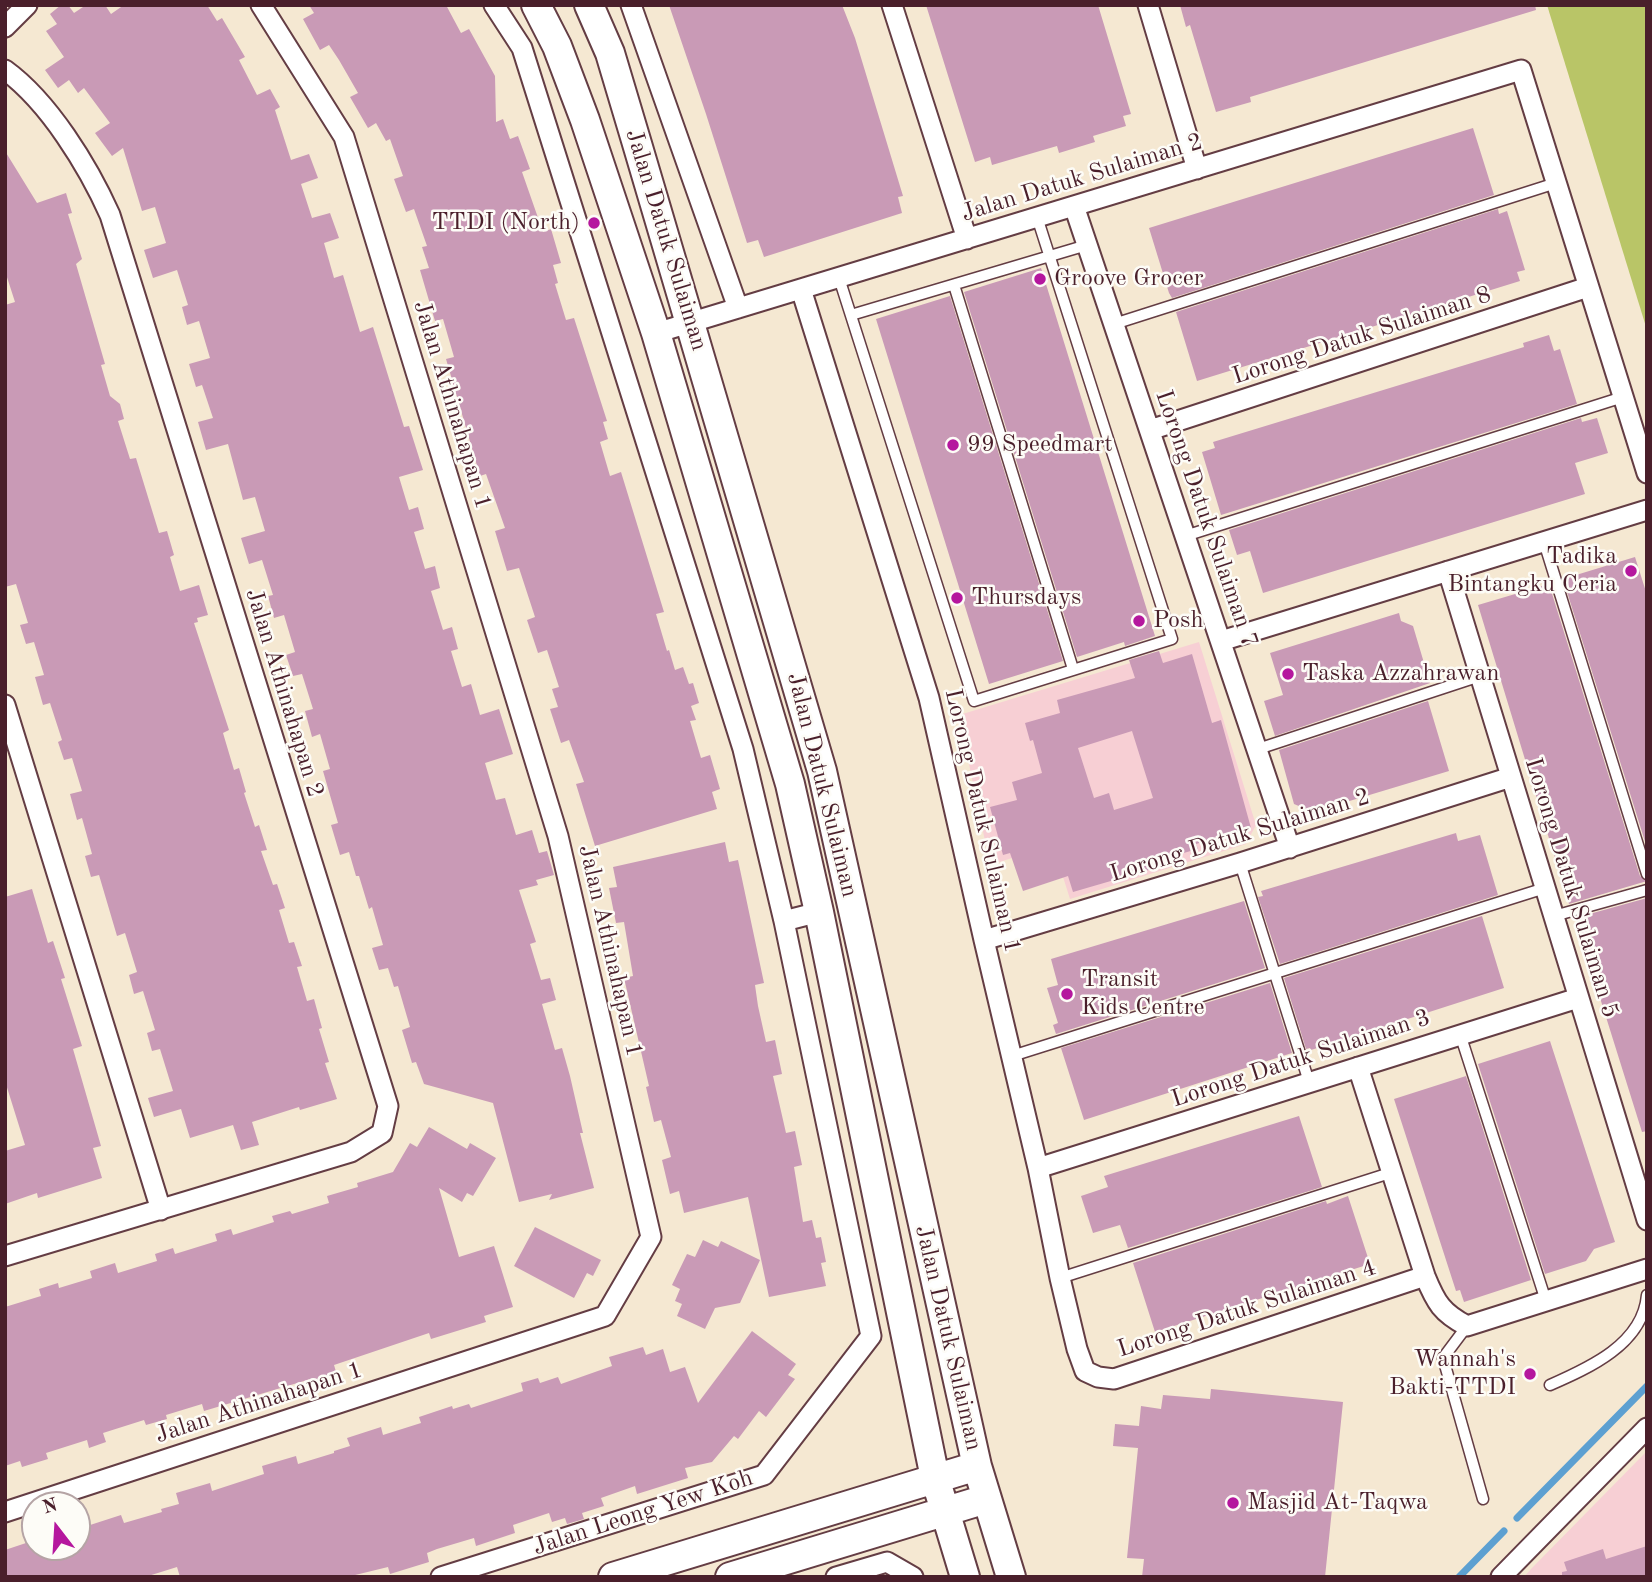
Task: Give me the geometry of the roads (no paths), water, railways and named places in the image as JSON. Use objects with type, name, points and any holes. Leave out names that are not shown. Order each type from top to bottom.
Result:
[{"type":"main road","name":"Jalan Datuk Sulaiman","points":[[536,5],[557,46],[585,120],[656,333],[790,784],[819,912],[935,1478],[965,1577]]},
{"type":"main road","name":"Jalan Datuk Sulaiman","points":[[589,5],[610,53],[822,771],[977,1466],[1011,1577]]},
{"type":"main road","points":[[613,1577],[977,1466]]},
{"type":"main road","points":[[730,1577],[986,1499]]},
{"type":"street","points":[[5,27],[27,5]]},
{"type":"street","name":"Jalan Athinahapan 1","points":[[5,1512],[605,1315],[651,1237],[558,836],[344,137],[261,5]]},
{"type":"street","points":[[494,5],[522,48],[743,749],[784,921]]},
{"type":"street","points":[[892,5],[967,239]]},
{"type":"street","points":[[1148,5],[1197,169]]},
{"type":"street","name":"Jalan Datuk Sulaiman","points":[[637,7],[738,309]]},
{"type":"street","name":"Jalan Athinahapan 2","points":[[5,70],[22,82],[46,110],[96,185],[110,215],[388,1106],[382,1133],[351,1152],[5,1256]]},
{"type":"street","name":"Jalan Datuk Sulaiman 2","points":[[656,333],[1521,70],[1556,183]]},
{"type":"street","points":[[1556,183],[1647,474]]},
{"type":"street","name":"Lorong Datuk Sulaiman 7","points":[[1074,206],[1290,848]]},
{"type":"street","name":"Lorong Datuk Sulaiman 8","points":[[1150,430],[1588,287]]},
{"type":"street","name":"Lorong Datuk Sulaiman 1","points":[[801,289],[929,698],[1038,1168],[1060,1278],[1085,1371]]},
{"type":"street","points":[[1221,641],[1647,510]]},
{"type":"street","name":"Lorong Datuk Sulaiman 5","points":[[1448,571],[1647,1220]]},
{"type":"street","points":[[5,705],[161,1210]]},
{"type":"street","name":"Lorong Datuk Sulaiman 2","points":[[984,940],[1290,848],[1511,777]]},
{"type":"street","name":"Jalan Datuk Sulaiman","points":[[784,921],[819,912]]},
{"type":"street","name":"Jalan Leong Yew Koh","points":[[441,1577],[764,1475],[871,1336],[784,921]]},
{"type":"street","name":"Lorong Datuk Sulaiman 3","points":[[1038,1168],[1578,998]]},
{"type":"street","points":[[1358,1067],[1425,1276],[1436,1302],[1450,1317],[1467,1326],[1647,1269]]},
{"type":"street","name":"Lorong Datuk Sulaiman 4","points":[[1085,1371],[1098,1377],[1114,1379],[1425,1276]]},
{"type":"street","points":[[1501,1577],[1647,1428]]},
{"type":"street","points":[[836,1577],[887,1562],[913,1577]]},
{"type":"lane","points":[[1114,324],[1556,183]]},
{"type":"lane","points":[[954,285],[1073,669],[1172,639],[1037,218]]},
{"type":"lane","points":[[851,315],[1087,245]]},
{"type":"lane","name":"Lorong Datuk Sulaiman 1","points":[[838,278],[974,701],[1073,669]]},
{"type":"lane","points":[[1185,536],[1623,397]]},
{"type":"lane","points":[[1544,542],[1647,874]]},
{"type":"lane","points":[[1258,749],[1480,676]]},
{"type":"lane","points":[[1240,863],[1276,971],[1308,1082]]},
{"type":"lane","points":[[1012,1056],[1545,888]]},
{"type":"lane","points":[[1553,916],[1647,890]]},
{"type":"lane","points":[[1460,1034],[1546,1301]]},
{"type":"lane","points":[[1060,1278],[1393,1172]]},
{"type":"lane","points":[[1549,1385],[1596,1363],[1629,1336],[1646,1306],[1647,1295]]},
{"type":"lane","points":[[1467,1326],[1443,1359],[1483,1499]]},
{"type":"waterway","points":[[1517,1518],[1647,1386]]},
{"type":"waterway","points":[[1459,1577],[1504,1531]]},
{"type":"place","name":"TTDI (North)","points":[[594,223]]},
{"type":"place","name":"Groove Grocer","points":[[1040,279]]},
{"type":"place","name":"99 Speedmart","points":[[953,445]]},
{"type":"place","name":"Tadika Bintangku Ceria","points":[[1631,571]]},
{"type":"place","name":"Thursdays","points":[[957,598]]},
{"type":"place","name":"Posh","points":[[1139,621]]},
{"type":"place","name":"Taska Azzahrawan","points":[[1288,674]]},
{"type":"place","name":"Transit Kids Centre","points":[[1067,994]]},
{"type":"place","name":"Wannah's Bakti-TTDI","points":[[1530,1374]]},
{"type":"place","name":"Masjid At-Taqwa","points":[[1233,1503]]}]
